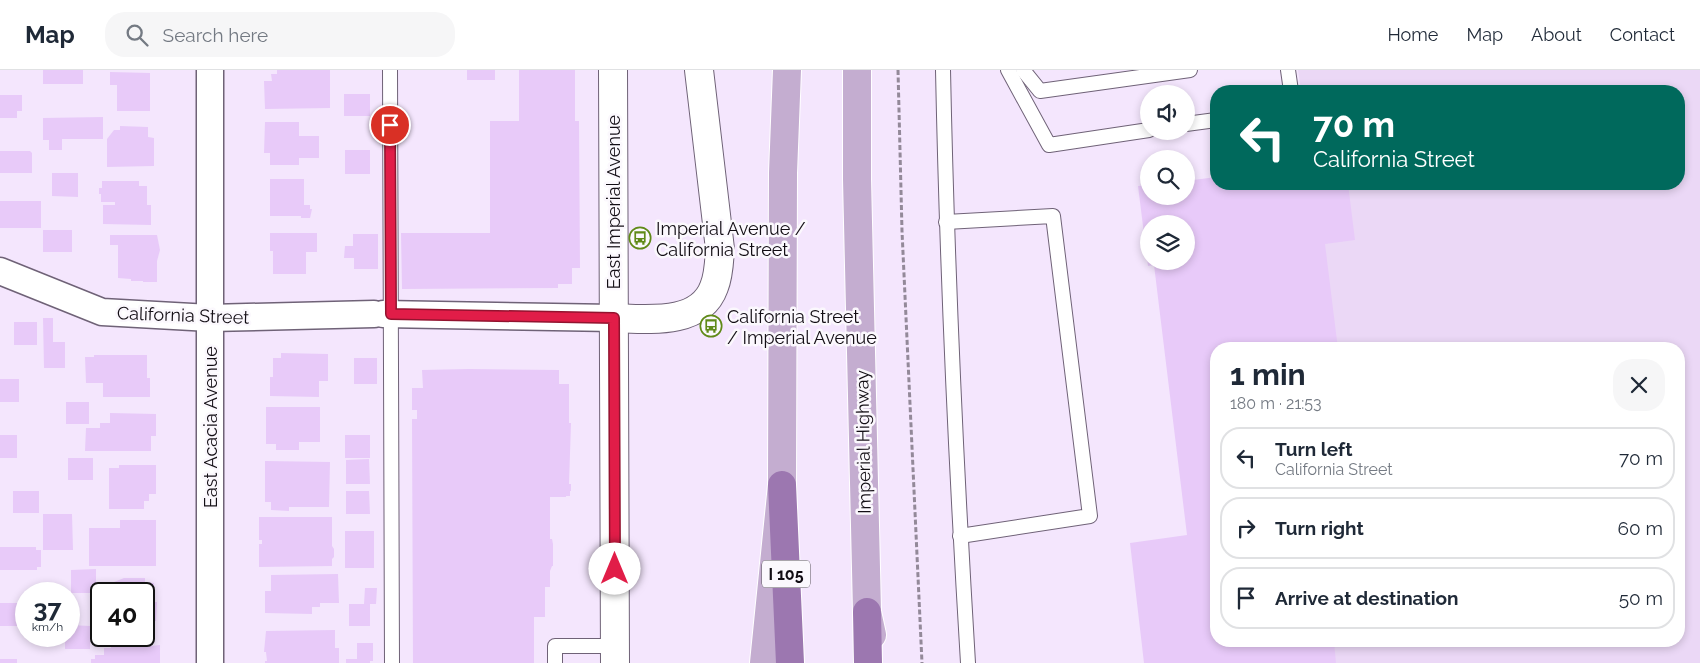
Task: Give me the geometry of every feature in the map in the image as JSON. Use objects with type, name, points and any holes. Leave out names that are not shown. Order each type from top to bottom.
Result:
[{"type":"highway","name":"I 105","points":[[782,485],[790,663]]},
{"type":"highway","points":[[867,612],[868,663]]},
{"type":"main road","points":[[764,663],[782,485],[783,172],[786,70]]},
{"type":"main road","name":"Imperial Highway","points":[[857,70],[857,179],[867,612],[878,663]]},
{"type":"street","name":"East Acacia Avenue","points":[[210,70],[210,663]]},
{"type":"street","name":"East Imperial Avenue","points":[[613,70],[615,655]]},
{"type":"street","name":"California Street","points":[[0,271],[102,312],[210,318],[383,314],[655,319],[685,316],[704,304],[714,288],[720,249],[699,70]]},
{"type":"lane","points":[[390,70],[383,314],[392,663]]},
{"type":"lane","points":[[943,70],[946,222],[960,536],[968,663]]},
{"type":"lane","points":[[1008,70],[1049,145],[1140,131]]},
{"type":"lane","points":[[1023,70],[1040,91],[1190,70]]},
{"type":"lane","points":[[1288,70],[1290,85]]},
{"type":"lane","points":[[1195,123],[1210,121]]},
{"type":"lane","points":[[946,222],[1053,216],[1090,516],[960,536]]},
{"type":"lane","points":[[555,663],[555,646],[615,655]]},
{"type":"path","points":[[898,70],[902,241],[922,663]]},
{"type":"shaded area","points":[[1298,70],[1700,70],[1700,663],[1315,663],[1313,647],[1685,647],[1685,342],[1271,342],[1251,190],[1685,190],[1685,85],[1300,85]]},
{"type":"building","points":[[43,70],[83,70],[83,84],[43,84]]},
{"type":"building","points":[[277,70],[330,70],[330,108],[265,109],[264,81],[272,81],[271,74],[277,74]]},
{"type":"building","points":[[467,70],[495,70],[495,80],[467,80]]},
{"type":"building","points":[[519,70],[575,70],[575,121],[579,121],[580,268],[572,268],[572,284],[558,284],[558,288],[402,289],[401,233],[490,233],[490,121],[519,121]]},
{"type":"building","points":[[110,72],[150,73],[150,111],[117,111],[117,85],[110,85]]},
{"type":"building","points":[[344,94],[370,94],[370,116],[344,116]]},
{"type":"building","points":[[0,95],[22,95],[22,111],[17,111],[17,118],[0,118]]},
{"type":"building","points":[[103,117],[103,139],[62,139],[62,150],[49,150],[49,140],[43,140],[43,118]]},
{"type":"building","points":[[265,122],[299,122],[299,136],[319,136],[319,158],[299,158],[299,165],[270,165],[270,153],[264,153]]},
{"type":"building","points":[[120,126],[148,127],[148,137],[154,138],[154,166],[107,167],[107,139],[114,130],[120,130]]},
{"type":"building","points":[[345,150],[370,150],[370,174],[345,174]]},
{"type":"building","points":[[0,151],[30,151],[32,153],[32,173],[0,173]]},
{"type":"building","points":[[52,173],[78,173],[78,197],[52,196]]},
{"type":"building","points":[[1210,178],[1210,190],[1349,190],[1355,240],[1325,244],[1337,342],[1210,342],[1210,647],[1335,647],[1336,663],[1144,663],[1130,543],[1187,535],[1155,270],[1195,270],[1195,215],[1142,215],[1140,205],[1195,205],[1195,180]]},
{"type":"building","points":[[270,179],[304,179],[304,205],[310,205],[310,209],[312,209],[310,218],[301,218],[301,216],[270,216]]},
{"type":"building","points":[[102,181],[139,181],[139,186],[147,186],[147,205],[151,205],[151,225],[103,224],[103,205],[115,205],[115,202],[101,202],[99,188],[102,188]]},
{"type":"building","points":[[1138,186],[1140,186],[1140,202]]},
{"type":"building","points":[[0,201],[41,201],[41,228],[0,228]]},
{"type":"building","points":[[43,230],[72,230],[72,252],[43,252]]},
{"type":"building","points":[[270,233],[317,233],[317,252],[306,252],[306,274],[273,274],[273,251],[270,251]]},
{"type":"building","points":[[353,234],[378,234],[378,269],[354,269],[354,258],[344,258],[345,246],[353,246]]},
{"type":"building","points":[[110,235],[157,235],[160,250],[157,261],[157,282],[131,281],[131,279],[118,278],[118,245],[110,245]]},
{"type":"building","points":[[43,318],[53,318],[53,342],[65,342],[65,368],[44,368]]},
{"type":"building","points":[[14,322],[37,322],[37,345],[14,345]]},
{"type":"building","points":[[281,353],[328,354],[328,381],[319,381],[319,397],[270,396],[273,358],[281,358]]},
{"type":"building","points":[[94,355],[147,355],[147,378],[150,378],[150,397],[103,397],[103,383],[86,383],[85,357],[94,357]]},
{"type":"building","points":[[354,358],[377,358],[377,384],[354,384]]},
{"type":"building","points":[[422,370],[559,370],[559,384],[569,384],[569,423],[571,423],[569,484],[571,484],[571,491],[570,496],[550,497],[550,539],[552,539],[553,544],[553,566],[550,571],[550,587],[545,587],[545,617],[534,617],[534,663],[413,663],[412,419],[417,419],[417,410],[412,410],[412,388],[423,388]]},
{"type":"building","points":[[0,379],[19,379],[19,402],[0,402]]},
{"type":"building","points":[[66,402],[89,402],[89,424],[66,424]]},
{"type":"building","points":[[266,407],[320,407],[320,442],[299,442],[299,450],[276,450],[276,444],[266,444]]},
{"type":"building","points":[[110,413],[156,414],[156,436],[151,436],[151,451],[85,451],[86,428],[100,428],[100,423],[110,423]]},
{"type":"building","points":[[0,435],[17,435],[17,458],[0,458]]},
{"type":"building","points":[[345,435],[370,435],[370,458],[345,458]]},
{"type":"building","points":[[68,458],[93,458],[93,480],[68,480]]},
{"type":"building","points":[[369,459],[370,484],[346,484],[346,460]]},
{"type":"building","points":[[265,461],[330,462],[329,507],[289,507],[289,511],[271,510],[271,502],[265,502]]},
{"type":"building","points":[[119,465],[156,465],[156,494],[149,494],[149,501],[144,501],[144,509],[109,509],[109,468],[119,468]]},
{"type":"building","points":[[13,491],[39,491],[39,513],[13,513]]},
{"type":"building","points":[[346,491],[369,491],[370,514],[346,514]]},
{"type":"building","points":[[43,514],[72,514],[73,550],[43,550]]},
{"type":"building","points":[[259,517],[332,517],[334,557],[332,559],[332,566],[259,567],[259,544],[262,544],[262,540],[259,540]]},
{"type":"building","points":[[120,520],[156,520],[156,566],[89,566],[89,528],[120,528]]},
{"type":"building","points":[[345,531],[374,531],[374,568],[345,568]]},
{"type":"building","points":[[0,547],[36,547],[36,550],[41,550],[41,567],[37,567],[37,570],[0,570]]},
{"type":"building","points":[[96,569],[96,582],[90,582],[90,593],[80,593],[80,582],[71,582],[71,570]]},
{"type":"building","points":[[338,574],[339,603],[320,603],[320,607],[312,607],[312,614],[265,613],[265,591],[271,591],[271,575]]},
{"type":"building","points":[[124,578],[145,578],[145,582],[114,582]]},
{"type":"building","points":[[365,588],[377,588],[376,604],[370,604],[370,626],[349,626],[349,604],[364,604]]},
{"type":"building","points":[[155,602],[157,602],[156,621]]},
{"type":"building","points":[[0,603],[15,603],[15,626],[0,626]]},
{"type":"building","points":[[80,626],[90,626],[90,649],[65,649],[65,647],[80,647]]},
{"type":"building","points":[[335,630],[335,648],[339,648],[339,663],[265,663],[267,661],[266,652],[264,652],[266,631]]},
{"type":"building","points":[[357,643],[373,643],[373,661],[370,661],[370,663],[346,663],[346,659],[357,659]]},
{"type":"building","points":[[160,645],[160,663],[91,663],[91,659],[95,659],[95,655],[104,655],[104,648],[155,647]]},
{"type":"building","points":[[0,659],[17,659],[17,663],[0,663]]},
{"type":"place","name":"Imperial Avenue / California Street","points":[[640,238]]},
{"type":"place","name":"California Street / Imperial Avenue","points":[[711,326]]},
{"type":"route","points":[[390,125],[391,314],[614,318],[615,569]]}]
